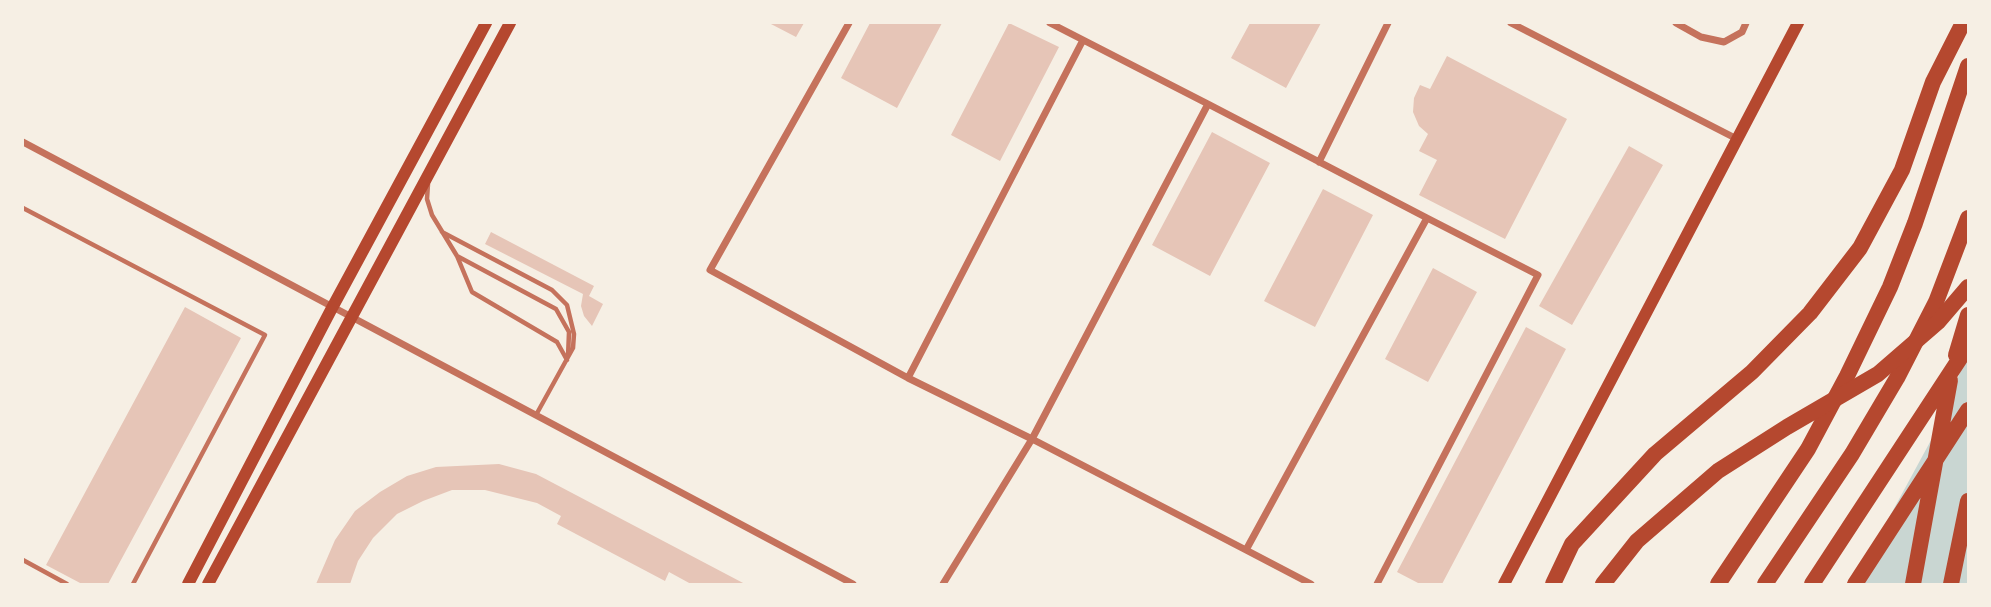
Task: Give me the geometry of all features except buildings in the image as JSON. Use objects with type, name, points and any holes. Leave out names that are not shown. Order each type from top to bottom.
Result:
[{"type":"highway","points":[[1553,584],[1572,544],[1656,454],[1752,372],[1800,323],[1860,248],[1902,170],[1933,82],[1962,23]]},
{"type":"highway","points":[[1718,584],[1808,449],[1890,288],[1916,223],[1968,66]]},
{"type":"highway","points":[[1765,584],[1852,454],[1897,378],[1936,302],[1968,218]]},
{"type":"highway","points":[[1603,584],[1637,541],[1718,471],[1878,374],[1938,322],[1968,287]]},
{"type":"highway","points":[[1913,584],[1951,373],[1968,315]]},
{"type":"highway","points":[[1812,584],[1968,346]]},
{"type":"highway","points":[[1856,584],[1968,410]]},
{"type":"highway","points":[[1951,584],[1968,501]]},
{"type":"main road","points":[[188,584],[332,308],[486,23]]},
{"type":"main road","points":[[208,584],[510,23]]},
{"type":"main road","points":[[1504,584],[1798,23]]},
{"type":"street","points":[[849,23],[710,270],[908,378],[1032,439],[1311,584]]},
{"type":"street","points":[[1049,23],[1538,275],[1377,584]]},
{"type":"street","points":[[1319,162],[1388,23]]},
{"type":"street","points":[[1511,23],[1738,139]]},
{"type":"street","points":[[1676,23],[1701,37],[1724,42],[1742,32],[1746,23]]},
{"type":"street","points":[[908,378],[1083,40]]},
{"type":"street","points":[[943,584],[1032,439],[1208,104]]},
{"type":"street","points":[[23,142],[853,584]]},
{"type":"street","points":[[1246,550],[1427,218]]},
{"type":"lane","points":[[428,173],[427,199],[432,215],[457,256],[472,292],[558,342],[567,361]]},
{"type":"lane","points":[[23,208],[265,335],[133,584]]},
{"type":"lane","points":[[442,232],[552,290],[567,305],[574,334],[573,348],[536,416]]},
{"type":"lane","points":[[457,256],[556,309],[569,332],[567,361]]},
{"type":"lane","points":[[23,560],[67,584]]},
{"type":"shaded area","points":[[1968,353],[1968,584],[1853,584],[1936,431]]}]
